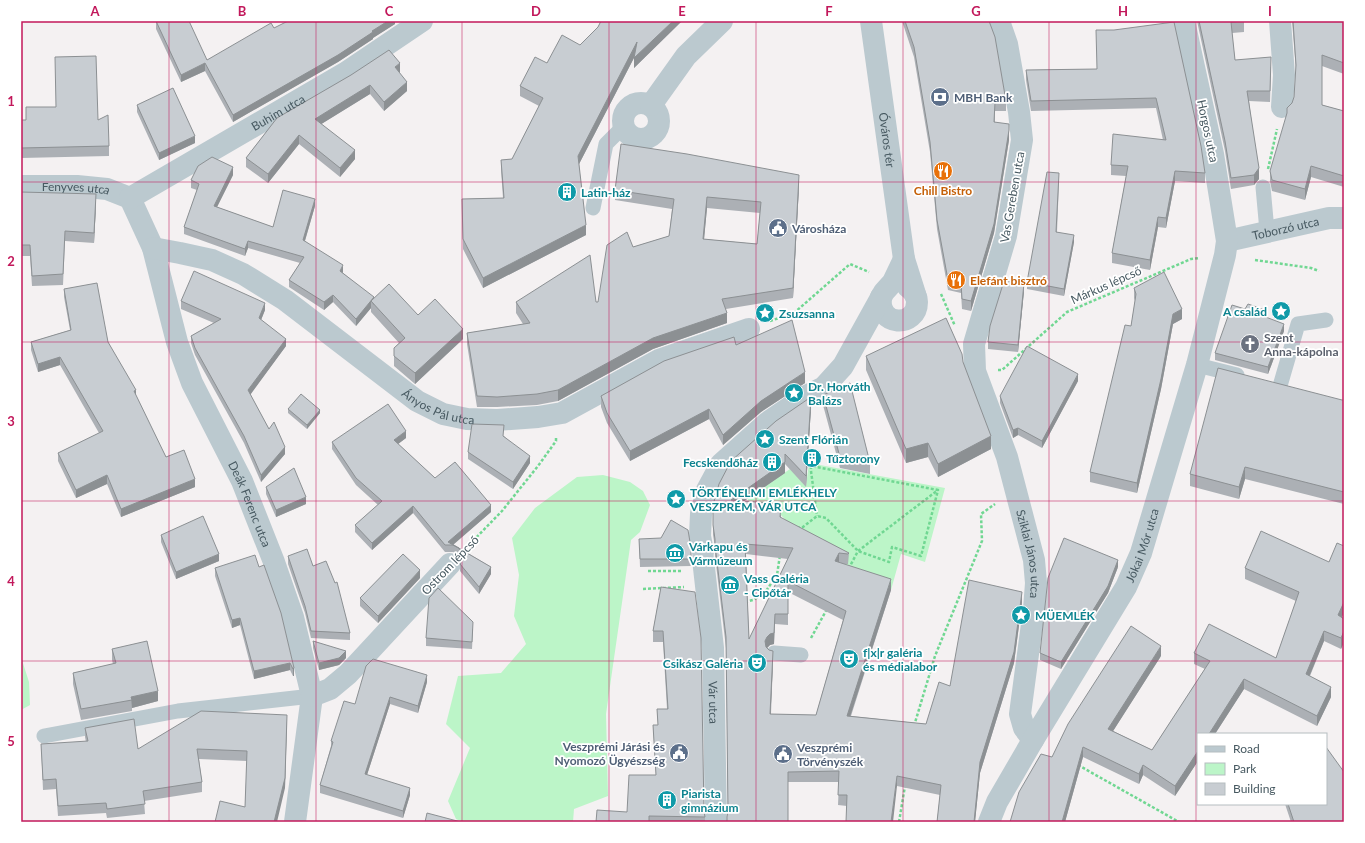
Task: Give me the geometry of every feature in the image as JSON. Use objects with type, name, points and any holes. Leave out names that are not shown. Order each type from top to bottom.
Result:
[{"type":"street","name":"Buhim utca","points":[[130,198],[346,73],[422,21]]},
{"type":"street","points":[[623,127],[626,132],[637,139],[649,137],[654,133],[659,122],[658,115],[651,105],[686,56],[722,21]]},
{"type":"street","name":"Óváros tér","points":[[871,21],[904,259],[916,297]]},
{"type":"street","name":"Vas Gereben utca","points":[[975,371],[974,344],[1006,236],[1022,140],[1019,112],[1006,44],[999,21]]},
{"type":"street","name":"Horgos utca","points":[[1184,21],[1213,154],[1226,248]]},
{"type":"street","points":[[1280,21],[1284,75],[1282,107]]},
{"type":"street","name":"Fenyves utca","points":[[21,186],[77,186],[107,189],[130,198]]},
{"type":"street","name":"Deák Ferenc utca","points":[[130,198],[153,248],[177,342],[192,383],[242,481],[274,562],[293,617],[312,696],[295,822]]},
{"type":"street","name":"Toborzó utca","points":[[1226,248],[1267,231],[1329,218],[1344,218]]},
{"type":"street","name":"Ányos Pál utca","points":[[153,248],[212,260],[243,274],[285,300],[417,401],[443,414],[467,419],[497,420],[538,417],[562,413],[660,360],[749,329]]},
{"type":"street","name":"Jókai Mór utca","points":[[989,822],[997,802],[1126,586],[1141,553],[1197,365],[1226,248]]},
{"type":"street","points":[[887,289],[892,285],[904,285],[914,292],[916,297],[916,310],[912,315],[907,319],[895,321],[884,314],[881,309],[887,289],[904,259]]},
{"type":"street","name":"Vár utca","points":[[716,822],[713,701],[719,649],[700,536],[701,514],[707,490],[721,464],[768,422],[806,396],[824,386],[843,366],[887,289]]},
{"type":"street","name":"Sziklai János utca","points":[[975,371],[1007,457],[1034,560],[1036,583],[1035,596],[1020,714],[1024,728],[1033,740]]},
{"type":"street","name":"Ostrom lépcső","points":[[312,696],[330,689],[348,674],[450,564]]},
{"type":"lane","points":[[593,208],[606,144],[623,127]]},
{"type":"lane","points":[[1263,187],[1267,231]]},
{"type":"lane","points":[[1265,382],[1287,388],[1298,324],[1326,320]]},
{"type":"lane","points":[[1197,365],[1250,378]]},
{"type":"lane","points":[[774,653],[801,655]]},
{"type":"lane","points":[[44,736],[178,711],[312,696]]},
{"type":"path","points":[[1263,187],[1271,159],[1282,107]]},
{"type":"path","points":[[1226,248],[1308,267],[1319,271]]},
{"type":"path","name":"Márkus lépcső","points":[[975,371],[1002,370],[1067,312],[1191,259]]},
{"type":"path","points":[[794,313],[850,264],[887,289]]},
{"type":"path","name":"Ostrom lépcső","points":[[450,564],[502,511],[538,466],[556,441],[562,413]]},
{"type":"path","points":[[817,516],[811,471],[812,464],[938,490]]},
{"type":"path","points":[[847,572],[858,551],[938,490]]},
{"type":"path","points":[[817,516],[826,518],[858,551],[888,562],[892,547],[921,556],[938,490]]},
{"type":"path","points":[[793,525],[796,528],[803,527],[817,516]]},
{"type":"path","points":[[914,727],[935,656],[982,541]]},
{"type":"path","points":[[739,602],[753,600],[764,594],[777,575],[780,554]]},
{"type":"path","points":[[648,571],[704,567]]},
{"type":"path","points":[[643,589],[704,567]]},
{"type":"path","points":[[801,655],[828,606]]},
{"type":"path","points":[[1073,762],[1178,822]]},
{"type":"path","points":[[899,822],[905,782]]},
{"type":"green space","points":[[809,463],[945,488],[925,562],[901,554],[891,590],[849,577],[841,559],[803,540],[781,515],[749,512],[748,498],[790,469],[806,486]]},
{"type":"green space","points":[[603,475],[630,482],[643,491],[650,505],[640,532],[631,540],[606,714],[608,796],[574,809],[573,822],[463,822],[456,819],[448,801],[470,748],[446,724],[458,676],[501,673],[526,644],[514,616],[519,575],[512,538],[535,508],[577,477]]},
{"type":"green space","points":[[21,657],[29,682],[30,705],[21,710]]},
{"type":"building","points":[[156,21],[189,21],[207,60],[271,23],[274,28],[288,21],[388,21],[338,55],[233,115],[205,63],[181,75]]},
{"type":"building","points":[[601,21],[673,21],[634,58],[637,42],[578,156],[586,225],[483,278],[463,239],[462,199],[504,198],[501,160],[512,159],[543,98],[520,86],[535,57],[547,63],[562,35],[580,45],[598,27]]},
{"type":"building","points":[[905,21],[989,21],[995,37],[1006,101],[995,102],[994,122],[1009,124],[1009,130],[994,224],[971,301],[962,299],[961,283],[948,280],[937,220],[930,142],[914,47]]},
{"type":"building","points":[[1199,21],[1244,21],[1231,22],[1235,60],[1271,57],[1270,91],[1247,91],[1259,168],[1254,175],[1231,178],[1225,141]]},
{"type":"building","points":[[1293,21],[1344,21],[1344,63],[1322,55],[1322,105],[1344,111],[1344,176],[1311,166],[1305,189],[1272,180],[1270,171],[1287,113],[1287,108],[1292,103],[1294,97],[1296,65]]},
{"type":"building","points":[[1174,22],[1201,146],[1205,173],[1175,171],[1166,218],[1158,217],[1150,260],[1112,253],[1128,166],[1111,165],[1113,134],[1166,140],[1156,98],[1031,101],[1026,70],[1097,69],[1096,30],[1114,30]]},
{"type":"building","points":[[389,50],[400,63],[395,67],[407,82],[384,102],[370,85],[315,119],[355,150],[340,168],[299,135],[268,174],[246,158],[277,118],[351,75]]},
{"type":"building","points":[[96,56],[98,120],[108,115],[109,146],[21,148],[21,120],[26,120],[26,107],[56,107],[55,57]]},
{"type":"building","points":[[173,88],[195,136],[159,153],[137,105]]},
{"type":"building","points":[[621,144],[687,154],[799,175],[793,288],[722,299],[727,313],[653,338],[558,390],[537,394],[497,397],[477,396],[467,333],[530,323],[516,302],[590,255],[596,302],[598,302],[607,245],[627,232],[633,247],[669,236],[674,199],[615,190]],"holes":[[[707,197],[761,202],[757,244],[703,239]]]},
{"type":"building","points":[[212,157],[233,167],[214,206],[273,227],[283,190],[315,199],[303,240],[343,265],[340,271],[374,297],[356,319],[333,295],[324,302],[289,280],[304,257],[248,241],[245,249],[184,227],[199,184],[191,180],[198,166]]},
{"type":"building","points":[[1047,172],[1059,173],[1056,232],[1074,235],[1064,289],[1027,282]]},
{"type":"building","points":[[21,192],[96,194],[94,233],[65,231],[63,274],[32,276],[30,245],[21,245]]},
{"type":"building","points":[[194,271],[265,303],[259,318],[286,339],[248,390],[269,429],[274,422],[285,447],[261,475],[244,436],[195,348],[191,336],[221,319],[181,301]]},
{"type":"building","points":[[1164,272],[1182,309],[1173,314],[1161,379],[1137,483],[1090,472],[1125,325],[1131,326],[1136,294],[1134,288]]},
{"type":"building","points":[[1004,281],[1024,283],[1018,345],[988,342],[990,326]]},
{"type":"building","points":[[97,283],[108,342],[136,390],[134,391],[166,457],[184,450],[195,479],[121,509],[107,475],[76,490],[58,453],[103,431],[60,357],[38,364],[31,342],[71,330],[64,289]]},
{"type":"building","points":[[389,284],[418,315],[435,299],[463,329],[415,373],[394,356],[394,348],[405,338],[371,301]]},
{"type":"building","name":"Szent Anna-kápolna","points":[[1248,304],[1265,310],[1263,316],[1284,324],[1268,367],[1215,353],[1232,305],[1245,309]]},
{"type":"building","points":[[946,318],[962,354],[963,362],[991,436],[938,464],[928,443],[906,449],[866,356]]},
{"type":"building","points":[[792,320],[805,372],[761,401],[723,435],[709,409],[630,451],[607,413],[601,396],[664,361],[734,337],[736,345]]},
{"type":"building","points":[[1027,346],[1078,374],[1042,441],[1018,428],[1013,430],[1000,396]]},
{"type":"building","points":[[1218,368],[1344,400],[1344,492],[1245,467],[1239,487],[1190,474]]},
{"type":"building","points":[[850,383],[870,463],[840,457],[823,395]]},
{"type":"building","points":[[301,394],[320,410],[307,425],[288,409]]},
{"type":"building","points":[[811,397],[806,476],[785,454],[785,462],[731,500],[781,504],[780,517],[849,553],[839,553],[835,561],[891,579],[847,716],[926,724],[939,682],[950,686],[969,580],[1022,592],[1014,652],[980,762],[974,822],[937,822],[941,785],[897,776],[891,822],[846,822],[847,795],[838,795],[839,771],[788,772],[788,822],[727,822],[726,637],[713,525],[713,505],[719,484],[731,461],[776,421]],"holes":[[[745,544],[793,548],[749,639]],[[788,581],[846,611],[816,715],[770,714],[773,651],[766,647],[765,641],[770,634],[774,633],[775,614],[788,614]]]},
{"type":"building","points":[[388,404],[406,431],[394,440],[435,478],[455,462],[491,505],[448,542],[452,545],[445,545],[413,506],[372,543],[355,525],[382,501],[356,478],[332,442]]},
{"type":"building","points":[[472,424],[504,425],[503,436],[530,456],[513,482],[468,452]]},
{"type":"building","points":[[294,468],[306,497],[276,510],[266,487]]},
{"type":"building","points":[[203,516],[219,554],[176,572],[161,535]]},
{"type":"building","points":[[671,520],[688,530],[691,559],[640,559],[639,539],[661,538]]},
{"type":"building","points":[[1261,531],[1329,562],[1337,543],[1344,546],[1344,602],[1338,615],[1344,619],[1344,631],[1341,638],[1324,631],[1306,674],[1331,687],[1317,716],[1244,679],[1210,733],[1197,733],[1197,753],[1175,786],[1143,765],[1139,774],[1083,747],[1062,822],[1010,822],[1019,792],[1041,754],[1052,757],[1068,724],[1131,626],[1161,646],[1108,729],[1152,750],[1210,661],[1194,653],[1209,624],[1276,658],[1299,592],[1245,568]]},
{"type":"building","points":[[1064,538],[1118,560],[1108,586],[1061,662],[1040,653],[1048,578]]},
{"type":"building","points":[[307,549],[313,566],[326,561],[335,583],[337,582],[350,633],[311,631],[305,606],[288,556]]},
{"type":"building","points":[[459,549],[491,567],[479,587],[460,564],[462,554]]},
{"type":"building","points":[[403,554],[420,570],[378,616],[360,598]]},
{"type":"building","points":[[255,555],[259,567],[264,565],[281,613],[293,669],[290,663],[254,671],[240,618],[232,620],[215,568]]},
{"type":"building","points":[[661,587],[695,592],[701,638],[705,817],[649,816],[649,822],[596,822],[597,810],[627,812],[629,775],[656,775],[653,725],[658,725],[657,709],[668,709],[663,631],[653,631]]},
{"type":"building","points":[[438,588],[473,622],[472,642],[426,638],[429,598]]},
{"type":"building","points":[[147,641],[158,691],[131,697],[132,700],[81,709],[73,673],[116,663],[112,649]]},
{"type":"building","points":[[313,641],[346,651],[339,658],[319,663]]},
{"type":"building","points":[[373,659],[427,675],[418,706],[390,697],[365,774],[410,788],[403,811],[320,785],[333,742],[331,741],[344,701],[355,704],[366,666]]},
{"type":"building","points":[[201,711],[287,715],[285,778],[274,822],[215,822],[220,801],[245,807],[247,751],[197,749],[202,782],[143,791],[145,804],[107,809],[106,803],[58,806],[56,779],[43,780],[41,744],[88,741],[85,728],[134,719],[138,749]]},
{"type":"building","points":[[1327,748],[1344,772],[1344,822],[1294,822],[1288,805],[1327,805]]},
{"type":"building","points":[[427,813],[461,822],[425,822]]},
{"type":"place","name":"MBH Bank","points":[[940,97]]},
{"type":"place","name":"Chill Bistro","points":[[943,171]]},
{"type":"place","name":"Latin-ház","points":[[567,192]]},
{"type":"place","name":"Városháza","points":[[778,228]]},
{"type":"place","name":"Elefánt bisztró","points":[[956,280]]},
{"type":"place","name":"A család","points":[[1281,311]]},
{"type":"place","name":"Zsuzsanna","points":[[765,313]]},
{"type":"place","name":"Szent Anna-kápolna","points":[[1250,344]]},
{"type":"place","name":"Dr. Horváth Balázs","points":[[794,393]]},
{"type":"place","name":"Szent Flórián","points":[[765,439]]},
{"type":"place","name":"Tűztorony","points":[[812,458]]},
{"type":"place","name":"Fecskendőház","points":[[772,462]]},
{"type":"place","name":"TÖRTÉNELMI EMLÉKHELY VESZPRÉM, VÁR UTCA","points":[[676,499]]},
{"type":"place","name":"Várkapu és Vármúzeum","points":[[675,553]]},
{"type":"place","name":"Vass Galéria - Cipőtár","points":[[730,585]]},
{"type":"place","name":"MÜEMLÉK","points":[[1021,615]]},
{"type":"place","name":"f|x|r galéria és médialabor","points":[[849,659]]},
{"type":"place","name":"Csikász Galéria","points":[[757,663]]},
{"type":"place","name":"Veszprémi Járási és Nyomozó Ügyészség","points":[[679,753]]},
{"type":"place","name":"Veszprémi Törvényszék","points":[[783,754]]},
{"type":"place","name":"Piarista gimnázium","points":[[667,800]]}]
